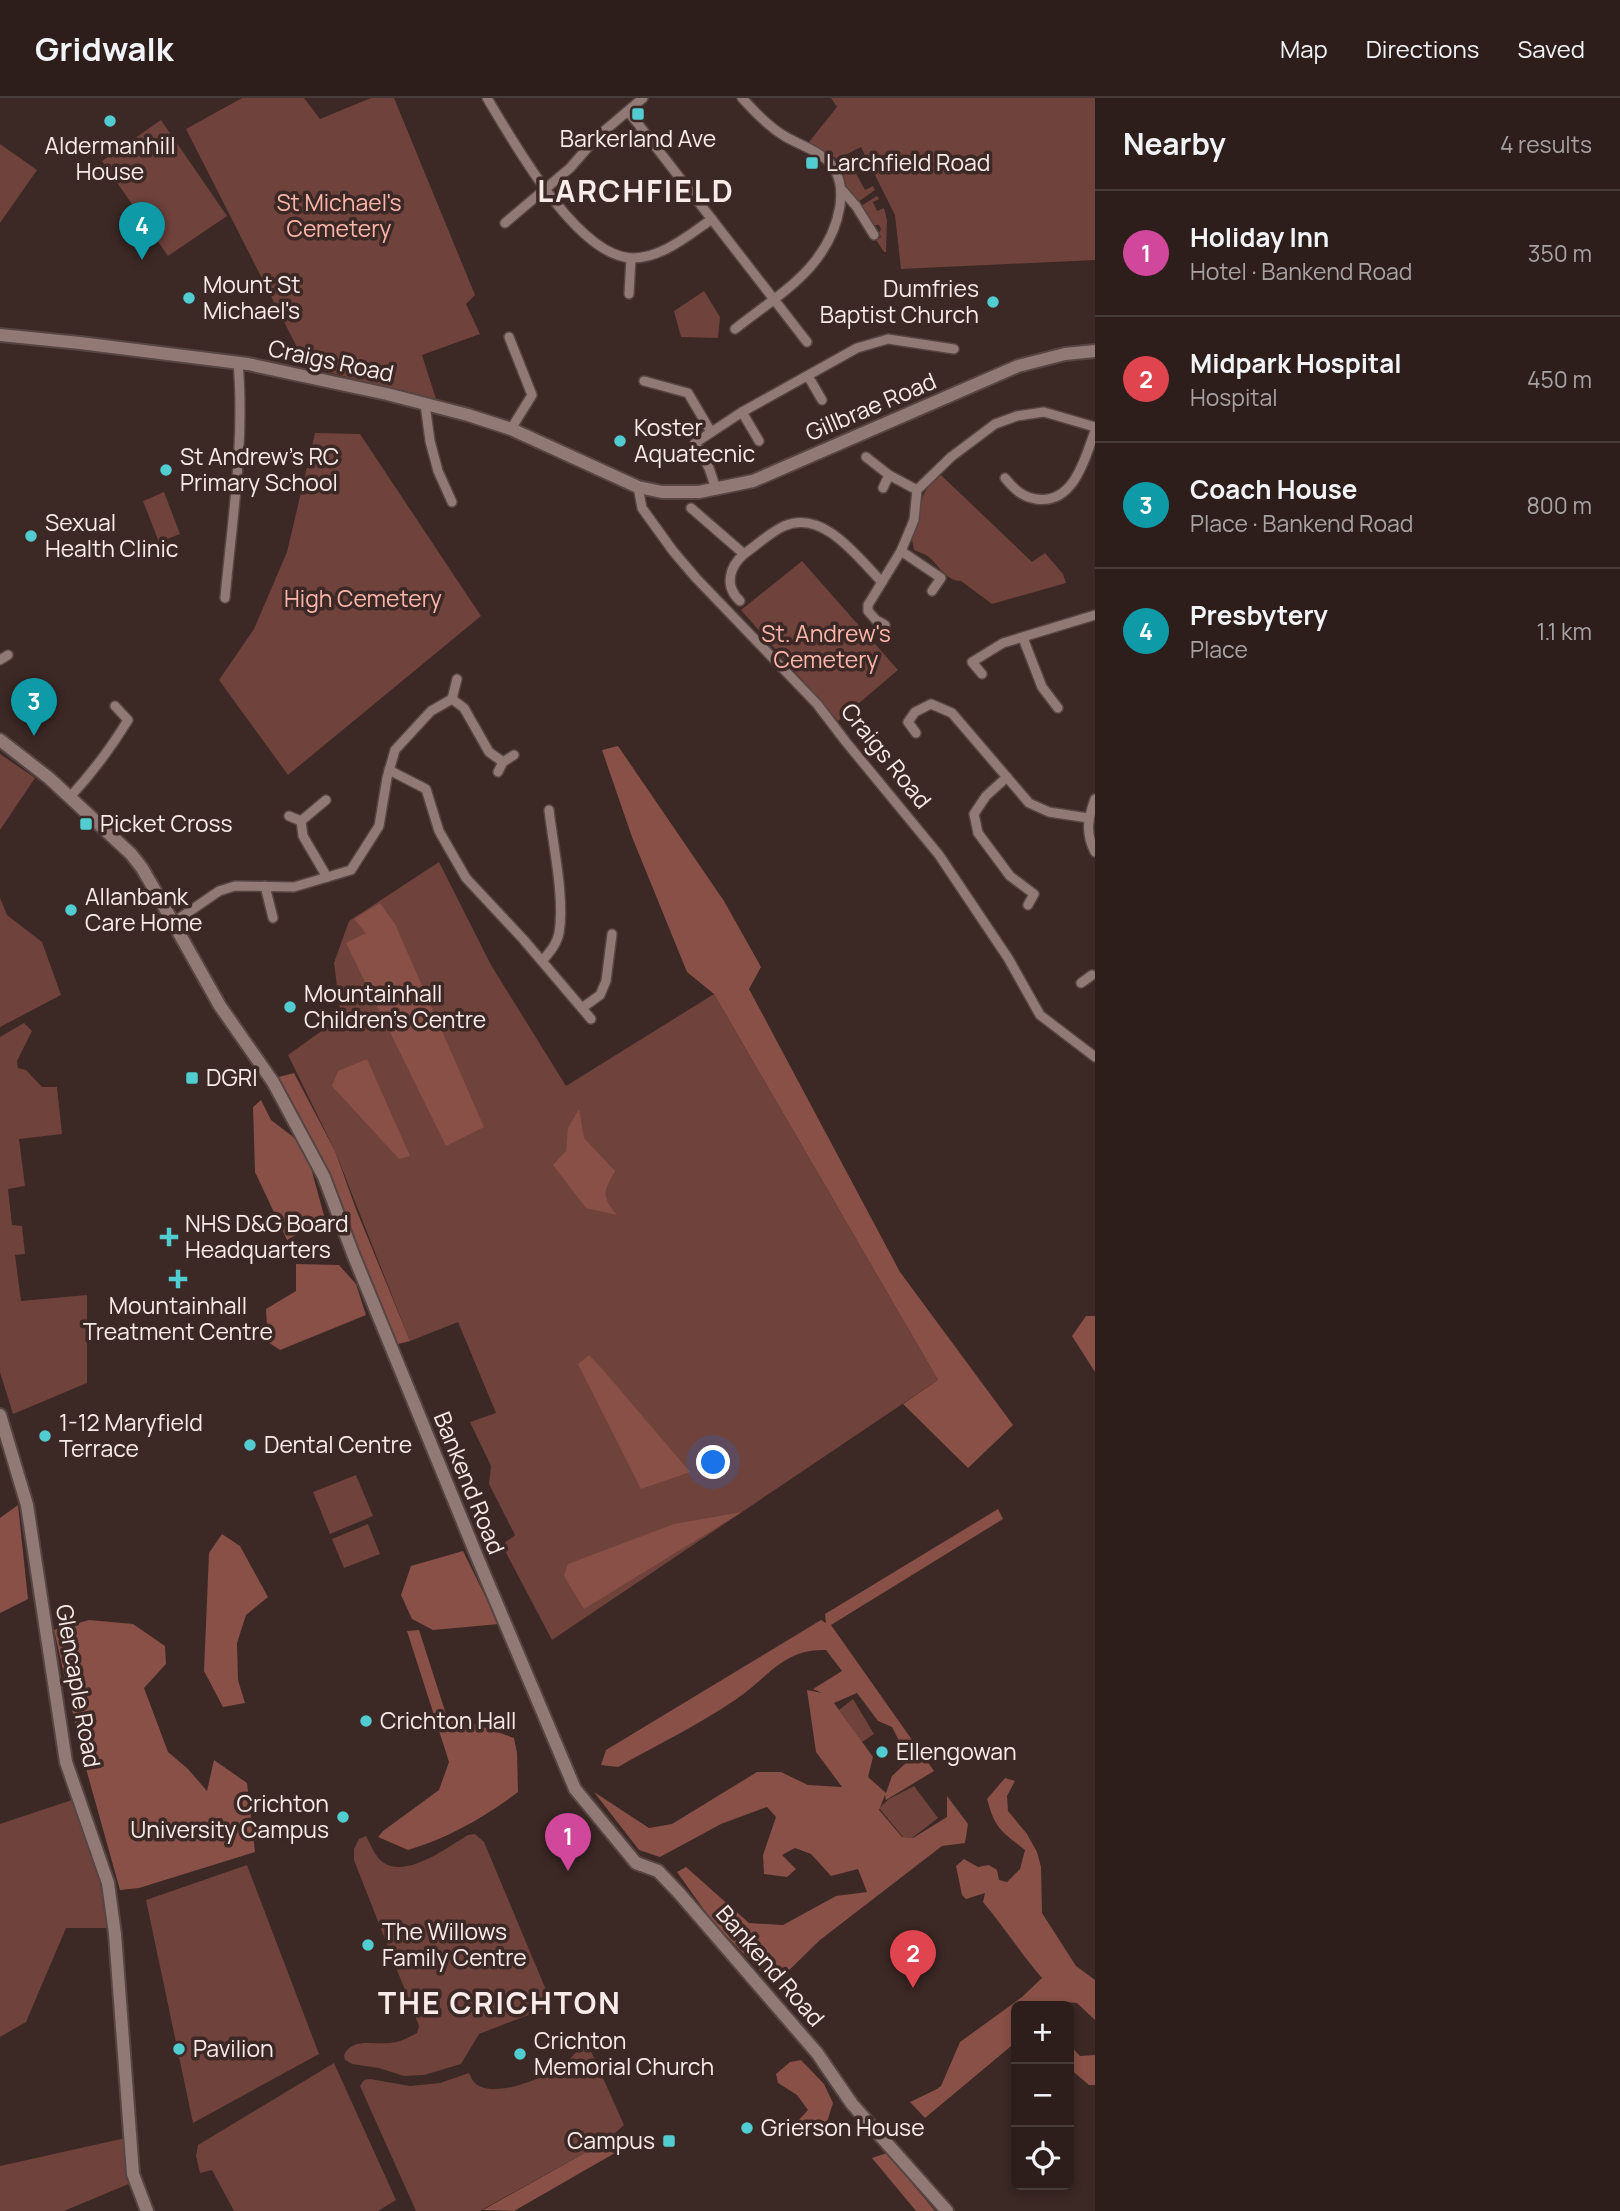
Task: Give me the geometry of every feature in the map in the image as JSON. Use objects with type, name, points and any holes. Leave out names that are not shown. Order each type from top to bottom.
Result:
[{"type":"street","points":[[487,98],[545,189],[592,241],[613,255],[631,258],[663,250],[712,219]]},
{"type":"street","points":[[505,223],[570,168],[597,137],[643,98]]},
{"type":"street","points":[[742,98],[768,124],[827,160],[835,169],[842,190],[856,206],[874,235]]},
{"type":"street","points":[[628,111],[807,342]]},
{"type":"street","points":[[735,329],[799,279],[817,261],[835,227],[842,190]]},
{"type":"street","points":[[629,294],[631,258]]},
{"type":"street","name":"Craigs Road","points":[[0,335],[80,342],[238,363],[387,394],[511,429],[638,488],[662,492]]},
{"type":"street","points":[[509,337],[532,395],[511,429]]},
{"type":"street","points":[[716,489],[709,468],[695,443],[742,412],[857,348],[888,338],[954,349]]},
{"type":"street","name":"Gillbrae Road","points":[[662,492],[699,492],[752,481],[1018,366],[1065,354],[1095,351]]},
{"type":"street","points":[[225,598],[240,424],[238,363]]},
{"type":"street","points":[[808,376],[822,400]]},
{"type":"street","points":[[644,381],[688,393],[711,432]]},
{"type":"street","points":[[425,404],[430,441],[438,471],[452,502]]},
{"type":"street","points":[[742,412],[759,441]]},
{"type":"street","points":[[885,625],[868,611],[868,605],[901,551],[914,520],[917,490],[951,457],[995,424],[1017,416],[1044,412],[1095,429],[1084,462],[1072,484],[1060,495],[1052,499],[1028,498],[1017,492],[1005,478]]},
{"type":"street","points":[[866,457],[917,490]]},
{"type":"street","points":[[883,488],[890,475]]},
{"type":"street","name":"Craigs Road","points":[[638,488],[642,508],[673,551],[817,704],[939,855],[1007,958],[1040,1015],[1095,1057]]},
{"type":"street","points":[[691,508],[744,554]]},
{"type":"street","points":[[740,601],[729,586],[736,560],[786,526],[800,523],[814,525],[835,535],[882,582]]},
{"type":"street","points":[[901,551],[941,578],[932,591]]},
{"type":"street","points":[[982,674],[972,662],[1003,643],[1095,615]]},
{"type":"street","points":[[1023,638],[1044,698],[1058,708]]},
{"type":"street","points":[[174,922],[219,891],[235,886],[294,887],[351,870],[379,826],[395,750],[431,711],[452,699],[457,679]]},
{"type":"street","points":[[452,699],[464,708],[489,752],[503,762]]},
{"type":"street","points":[[916,733],[908,722],[915,712],[931,704],[952,713],[1029,803],[1039,809],[1088,818]]},
{"type":"street","points":[[70,797],[91,774],[128,720],[115,706]]},
{"type":"street","name":"Bankend Road","points":[[0,740],[70,797],[131,854],[174,922],[220,1006],[273,1082],[324,1177],[470,1541],[575,1789],[636,1863],[658,1871],[679,1893],[817,2053],[852,2104],[947,2211]]},
{"type":"street","points":[[498,772],[503,762],[514,755]]},
{"type":"street","points":[[389,770],[426,789],[439,831],[466,878],[591,1018]]},
{"type":"street","points":[[1007,777],[986,796],[974,814],[978,833],[1010,876],[1034,894],[1028,905]]},
{"type":"street","points":[[1095,799],[1088,818],[1088,834],[1095,852]]},
{"type":"street","points":[[301,821],[326,800]]},
{"type":"street","points":[[542,961],[553,948],[559,933],[560,890],[549,810]]},
{"type":"street","points":[[289,816],[301,821]]},
{"type":"street","points":[[301,821],[303,836],[327,877]]},
{"type":"street","points":[[265,886],[273,918]]},
{"type":"street","points":[[582,1008],[600,995],[606,981],[612,934]]},
{"type":"street","points":[[1081,984],[1094,975]]},
{"type":"street","name":"Glencaple Road","points":[[0,1415],[5,1446],[27,1505],[66,1762],[108,1882],[115,1934],[133,2174],[147,2211]]},
{"type":"green space","name":"St Michael's Cemetery","points":[[242,98],[304,98],[320,119],[371,98],[394,98],[475,295],[466,304],[480,334],[422,355],[436,399],[307,367],[186,129]]},
{"type":"green space","points":[[831,98],[1095,98],[1095,260],[901,269],[895,215],[861,147],[837,159],[809,142],[837,107]]},
{"type":"green space","points":[[161,120],[227,216],[168,256],[102,161]]},
{"type":"green space","points":[[0,144],[37,170],[0,223]]},
{"type":"green space","points":[[857,161],[859,163],[853,168],[865,190],[873,186],[875,190],[858,202],[847,192],[843,172]]},
{"type":"green space","points":[[877,196],[879,199],[873,202],[877,211],[884,208],[887,220],[886,252],[876,240],[881,237],[879,225],[873,225],[861,206]]},
{"type":"green space","points":[[704,291],[720,317],[718,338],[681,337],[674,311]]},
{"type":"green space","name":"High Cemetery","points":[[315,433],[360,434],[481,616],[288,775],[219,680],[254,629],[287,552]]},
{"type":"green space","points":[[941,475],[1032,562],[1045,553],[1063,574],[1066,583],[992,604],[961,581],[950,578],[926,555],[914,550],[912,540],[923,496],[927,488]]},
{"type":"green space","points":[[164,492],[180,534],[159,542],[143,501]]},
{"type":"green space","name":"St. Andrew's Cemetery","points":[[802,561],[898,670],[838,721],[741,610]]},
{"type":"green space","points":[[0,754],[35,778],[0,830]]},
{"type":"green space","points":[[439,862],[491,965],[566,1086],[714,994],[938,1380],[552,1640],[502,1545],[515,1535],[489,1484],[491,1466],[470,1422],[496,1413],[458,1322],[410,1341],[335,1151],[288,1055],[341,1017],[334,963],[349,921]]},
{"type":"green space","points":[[0,898],[7,915],[42,942],[61,995],[0,1027]]},
{"type":"green space","points":[[24,1023],[32,1031],[17,1061],[18,1068],[26,1070],[42,1087],[57,1087],[62,1134],[19,1139],[25,1186],[8,1189],[12,1225],[22,1226],[25,1254],[15,1255],[21,1301],[87,1295],[87,1383],[13,1414],[0,1372],[0,1037]]},
{"type":"green space","points":[[356,1475],[373,1516],[330,1534],[313,1492]]},
{"type":"green space","points":[[368,1524],[380,1554],[344,1568],[332,1539]]},
{"type":"green space","points":[[853,1699],[874,1734],[862,1742],[839,1710]]},
{"type":"green space","points":[[914,1786],[938,1818],[912,1838],[903,1837],[879,1808],[889,1799]]},
{"type":"green space","points":[[78,1798],[114,1928],[66,1928],[26,2022],[0,2037],[0,1824]]},
{"type":"green space","points":[[475,1834],[484,1842],[549,1997],[549,2004],[546,2008],[479,2034],[461,2064],[424,2075],[404,2076],[379,2068],[352,2064],[345,2060],[344,2055],[352,2046],[401,2041],[417,2033],[419,2026],[354,1860],[354,1849],[359,1839],[366,1836],[384,1863],[393,1867],[404,1867],[427,1859],[468,1835]]},
{"type":"green space","points":[[247,1865],[319,2054],[193,2123],[146,1900]]},
{"type":"green space","points":[[586,2040],[624,2125],[606,2141],[480,2211],[416,2211],[360,2086],[364,2080],[410,2086],[440,2083],[469,2073],[475,2083],[484,2088],[507,2088],[555,2070]]},
{"type":"green space","points":[[334,2063],[396,2200],[378,2211],[234,2211],[212,2170],[200,2173],[196,2156],[198,2145]]},
{"type":"green space","points":[[130,2137],[131,2183],[64,2211],[0,2211],[0,2166]]},
{"type":"shaded area","points":[[618,746],[724,901],[761,967],[749,989],[900,1272],[1013,1425],[968,1468],[903,1404],[938,1380],[714,994],[687,972],[632,837],[602,750]]},
{"type":"shaded area","points":[[380,903],[395,924],[484,1127],[446,1146],[346,943],[366,933],[354,919]]},
{"type":"shaded area","points":[[367,1059],[410,1156],[399,1159],[332,1086],[338,1071]]},
{"type":"shaded area","points":[[294,1073],[335,1151],[410,1341],[394,1345],[275,1078]]},
{"type":"shaded area","points":[[261,1100],[271,1120],[306,1150],[325,1219],[287,1240],[255,1172],[253,1107]]},
{"type":"shaded area","points":[[579,1109],[584,1138],[615,1171],[608,1184],[606,1198],[617,1215],[586,1208],[553,1165],[566,1151],[568,1128]]},
{"type":"shaded area","points":[[296,1264],[339,1265],[356,1284],[366,1315],[280,1350],[268,1342],[266,1309],[296,1291]]},
{"type":"shaded area","points":[[1086,1316],[1095,1316],[1095,1372],[1072,1336]]},
{"type":"shaded area","points":[[589,1355],[690,1472],[641,1489],[578,1364]]},
{"type":"shaded area","points":[[18,1505],[28,1599],[0,1613],[0,1518]]},
{"type":"shaded area","points":[[998,1509],[1003,1519],[831,1625],[934,1771],[886,1800],[885,1795],[879,1810],[902,1837],[913,1838],[947,1817],[947,1796],[968,1824],[965,1843],[942,1846],[820,1940],[774,1985],[712,1921],[677,1872],[686,1867],[749,1923],[783,1925],[836,1896],[867,1892],[858,1869],[831,1876],[811,1854],[795,1848],[782,1855],[796,1869],[787,1877],[764,1874],[763,1855],[776,1817],[767,1807],[721,1824],[660,1857],[639,1850],[594,1792],[649,1828],[672,1824],[757,1772],[781,1772],[808,1785],[842,1787],[816,1752],[807,1690],[822,1693],[813,1689],[842,1671],[826,1650],[797,1654],[776,1667],[747,1692],[692,1726],[618,1767],[601,1765],[606,1750],[821,1620],[826,1623],[825,1614]],"holes":[[[857,1693],[878,1721],[892,1727],[909,1760],[892,1776],[886,1793],[868,1777],[873,1757],[834,1703]]]},
{"type":"shaded area","points":[[742,1512],[584,1609],[564,1576],[568,1564],[674,1524]]},
{"type":"shaded area","points":[[222,1534],[240,1546],[268,1597],[246,1615],[237,1643],[238,1680],[245,1703],[223,1707],[204,1671],[209,1553]]},
{"type":"shaded area","points":[[463,1551],[499,1624],[433,1630],[412,1619],[401,1595],[411,1566]]},
{"type":"shaded area","points":[[89,1620],[133,1624],[165,1646],[166,1664],[144,1688],[168,1752],[188,1769],[207,1791],[214,1760],[247,1783],[255,1852],[139,1888],[120,1890],[83,1758],[54,1630]]},
{"type":"shaded area","points":[[419,1630],[446,1714],[514,1738],[518,1792],[466,1826],[408,1850],[378,1837],[439,1790],[449,1762],[407,1631]]},
{"type":"shaded area","points":[[1005,1778],[1015,1781],[1007,1796],[1008,1811],[1027,1834],[1037,1852],[1041,1867],[1042,1913],[1076,1966],[1095,1980],[1095,2020],[1074,2001],[1016,2001],[1042,1978],[983,1902],[985,1893],[966,1899],[962,1895],[956,1866],[964,1859],[978,1867],[989,1865],[997,1870],[999,1880],[1007,1882],[1020,1869],[1025,1850],[1000,1829],[987,1799]]},
{"type":"shaded area","points":[[1011,2005],[1011,2046],[925,2118],[910,2102],[941,2086],[960,2042]]},
{"type":"shaded area","points":[[1074,2049],[1080,2056],[1095,2055],[1095,2085],[1089,2085],[1074,2072]]},
{"type":"shaded area","points":[[801,2060],[824,2084],[833,2103],[827,2122],[815,2136],[802,2134],[797,2122],[808,2110],[797,2095],[778,2083],[776,2074],[790,2062]]},
{"type":"shaded area","points":[[606,2141],[615,2153],[514,2211],[483,2210]]},
{"type":"shaded area","points":[[887,2153],[935,2211],[916,2211],[872,2158]]},
{"type":"place","name":"Barkerland Ave","points":[[638,114]]},
{"type":"place","name":"Aldermanhill House","points":[[110,121]]},
{"type":"place","name":"Larchfield Road","points":[[812,163]]},
{"type":"place","name":"Presbytery","points":[[142,260]]},
{"type":"place","name":"Mount St Michael's","points":[[189,298]]},
{"type":"place","name":"Dumfries Baptist Church","points":[[993,302]]},
{"type":"place","name":"Koster Aquatecnic","points":[[620,441]]},
{"type":"place","name":"St Andrew's RC Primary School","points":[[166,470]]},
{"type":"place","name":"Sexual Health Clinic","points":[[31,536]]},
{"type":"place","name":"Coach House","points":[[34,736]]},
{"type":"place","name":"Picket Cross","points":[[86,824]]},
{"type":"place","name":"Allanbank Care Home","points":[[71,910]]},
{"type":"place","name":"Mountainhall Children's Centre","points":[[290,1007]]},
{"type":"place","name":"DGRI","points":[[192,1078]]},
{"type":"place","name":"NHS D&G Board Headquarters","points":[[169,1237]]},
{"type":"place","name":"Mountainhall Treatment Centre","points":[[178,1279]]},
{"type":"place","name":"1-12 Maryfield Terrace","points":[[45,1436]]},
{"type":"place","name":"Dental Centre","points":[[250,1445]]},
{"type":"place","name":"Crichton Hall","points":[[366,1721]]},
{"type":"place","name":"Ellengowan","points":[[882,1752]]},
{"type":"place","name":"Crichton University Campus","points":[[343,1817]]},
{"type":"place","name":"Holiday Inn","points":[[568,1871]]},
{"type":"place","name":"The Willows Family Centre","points":[[368,1945]]},
{"type":"place","name":"Midpark Hospital","points":[[913,1988]]},
{"type":"place","name":"Pavilion","points":[[179,2049]]},
{"type":"place","name":"Crichton Memorial Church","points":[[520,2054]]},
{"type":"place","name":"Grierson House","points":[[747,2128]]},
{"type":"place","name":"Campus","points":[[669,2141]]},
{"type":"district","name":"LARCHFIELD","points":[[636,192]]},
{"type":"district","name":"THE CRICHTON","points":[[500,2004]]}]
